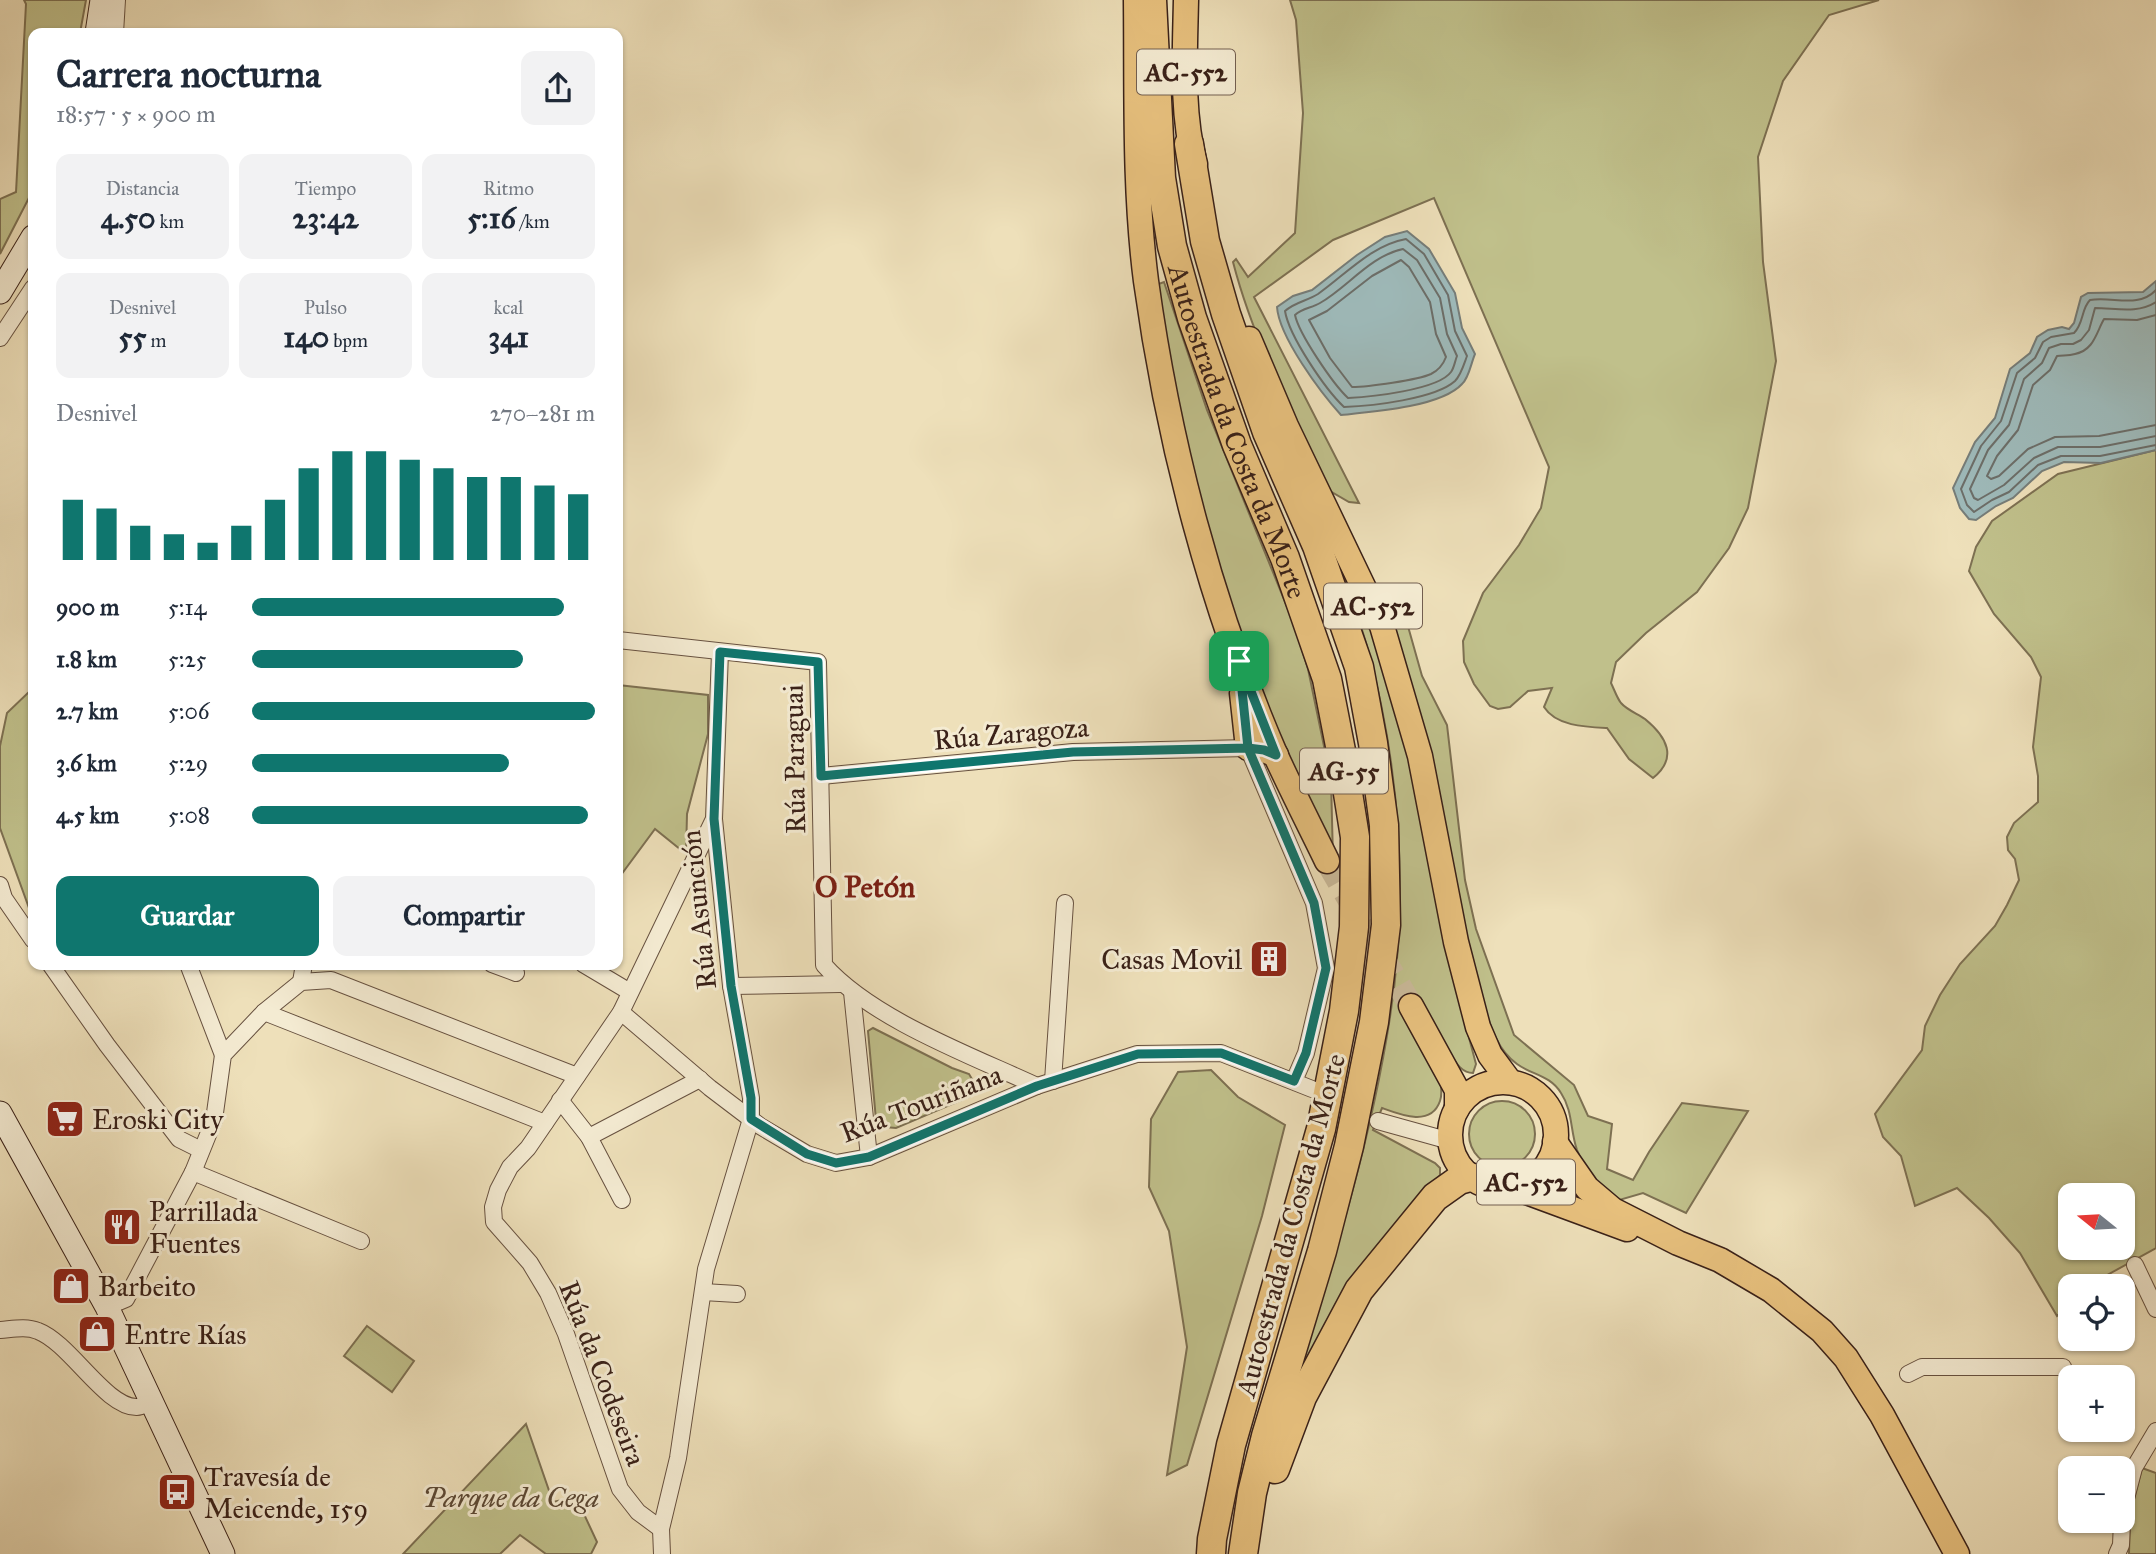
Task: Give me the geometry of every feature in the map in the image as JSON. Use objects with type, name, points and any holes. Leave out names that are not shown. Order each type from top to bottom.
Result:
[{"type":"highway","name":"Autoestrada da Costa da Morte","points":[[1152,0],[1161,178],[1172,246],[1192,318],[1237,444],[1285,558],[1327,679],[1354,836],[1354,927],[1344,1011],[1321,1129],[1231,1445],[1211,1554]]},
{"type":"highway","name":"Autoestrada da Costa da Morte","points":[[1189,144],[1205,241],[1226,314],[1268,432],[1317,546],[1359,667],[1384,825],[1385,925],[1374,1022],[1349,1146],[1322,1251],[1266,1436],[1252,1493],[1243,1554]]},
{"type":"highway","points":[[1259,1554],[1264,1515],[1279,1455],[1302,1397],[1359,1290],[1435,1196],[1459,1180],[1470,1177]]},
{"type":"main road","points":[[98,28],[102,0]]},
{"type":"main road","name":"AC-552","points":[[1136,0],[1136,131],[1146,279],[1166,397],[1206,560],[1239,661],[1276,755],[1327,861]]},
{"type":"main road","name":"AC-552","points":[[1186,0],[1189,144],[1216,243],[1258,366],[1382,626],[1420,756],[1457,942],[1478,1027],[1490,1055],[1510,1082],[1526,1087],[1540,1097],[1552,1118],[1555,1142],[1550,1158],[1541,1171],[1528,1181],[1513,1187],[1498,1188],[1470,1177],[1460,1167],[1450,1141],[1451,1124],[1457,1108],[1457,1090],[1410,1006]]},
{"type":"main road","points":[[0,292],[28,246]]},
{"type":"main road","points":[[0,279],[20,261]]},
{"type":"main road","points":[[1239,661],[1248,748],[1276,755]]},
{"type":"main road","points":[[1457,1108],[1467,1096],[1480,1087],[1495,1082],[1510,1082]]},
{"type":"main road","points":[[0,1113],[107,1307],[223,1554]]},
{"type":"main road","name":"AC-552","points":[[1555,1142],[1587,1188],[1613,1210],[1678,1243],[1720,1260],[1771,1290],[1822,1331],[1846,1358],[1882,1415],[1957,1554]]},
{"type":"main road","name":"AC-552","points":[[1513,1187],[1614,1226],[1678,1243]]},
{"type":"street","points":[[115,28],[117,0]]},
{"type":"street","points":[[0,338],[28,296]]},
{"type":"street","name":"Rúa Paraguai","points":[[623,641],[818,662],[824,965],[846,988]]},
{"type":"street","name":"Rúa Asunción","points":[[720,652],[714,819],[731,986],[751,1098],[751,1119]]},
{"type":"street","points":[[1248,748],[1314,903],[1326,968],[1306,1053],[1294,1081]]},
{"type":"street","name":"Rúa Zaragoza","points":[[821,776],[1073,752],[1248,748]]},
{"type":"street","points":[[264,1012],[545,1123],[621,1012],[714,819]]},
{"type":"street","points":[[0,884],[4,898],[28,933]]},
{"type":"street","points":[[1053,1081],[1065,903]]},
{"type":"street","points":[[54,970],[179,1139],[201,1150]]},
{"type":"street","points":[[107,1307],[126,1299],[193,1172],[214,1120],[223,1055],[190,970]]},
{"type":"street","points":[[301,982],[303,970]]},
{"type":"street","points":[[508,970],[516,973]]},
{"type":"street","points":[[593,970],[630,992]]},
{"type":"street","points":[[223,1055],[264,1012],[301,982],[331,980],[577,1076]]},
{"type":"street","points":[[731,986],[819,982],[846,988],[888,1015],[1037,1086]]},
{"type":"street","points":[[846,988],[869,1157]]},
{"type":"street","name":"Rúa Touriñana","points":[[621,1012],[751,1119],[807,1154],[836,1163],[869,1157],[1037,1086],[1138,1054],[1221,1053],[1312,1089]]},
{"type":"street","points":[[589,1137],[700,1079]]},
{"type":"street","points":[[560,1100],[589,1137],[622,1200]]},
{"type":"street","points":[[662,1554],[662,1529],[678,1458],[706,1269],[751,1119]]},
{"type":"street","points":[[1378,1121],[1450,1141]]},
{"type":"street","name":"Rúa da Codeseira","points":[[545,1123],[510,1167],[498,1190],[493,1207],[494,1222],[530,1264],[548,1293],[566,1334],[620,1489],[638,1512],[662,1529]]},
{"type":"street","points":[[193,1172],[361,1241]]},
{"type":"street","points":[[2135,1265],[2156,1309]]},
{"type":"street","points":[[703,1292],[737,1294]]},
{"type":"street","points":[[0,1330],[24,1328],[39,1331],[56,1341],[111,1396],[125,1405],[138,1408],[153,1401]]},
{"type":"street","points":[[1908,1374],[1922,1367],[2058,1367]]},
{"type":"street","points":[[2135,1466],[2156,1431]]},
{"type":"street","points":[[2117,1554],[2122,1533]]},
{"type":"green space","points":[[24,0],[86,0],[81,28],[28,28],[28,200],[0,254],[0,199],[16,192],[26,4]]},
{"type":"green space","points":[[1290,0],[1879,0],[1829,15],[1783,81],[1758,157],[1763,262],[1776,361],[1748,508],[1729,548],[1697,592],[1646,633],[1616,662],[1611,683],[1621,703],[1645,719],[1664,740],[1667,748],[1665,763],[1653,778],[1629,759],[1607,728],[1563,722],[1549,713],[1544,707],[1552,688],[1528,691],[1510,707],[1498,709],[1490,706],[1474,684],[1464,662],[1463,641],[1483,593],[1519,545],[1541,508],[1549,467],[1434,198],[1333,240],[1254,297],[1359,503],[1349,502],[1330,491],[1289,407],[1263,350],[1233,262],[1236,259],[1248,277],[1295,233],[1303,113],[1296,20]]},
{"type":"green space","points":[[1164,282],[1207,410],[1294,624],[1308,669],[1331,780],[1333,859],[1250,668],[1189,463],[1156,285]]},
{"type":"green space","points":[[2156,450],[2156,1248],[2135,1260],[2135,1183],[2058,1183],[2058,1260],[2134,1260],[2109,1274],[2058,1274],[2057,1316],[2020,1253],[1957,1188],[1915,1206],[1901,1156],[1883,1137],[1875,1114],[1922,1050],[1925,1026],[1940,995],[1960,964],[1995,926],[2007,905],[2019,880],[2015,859],[2008,850],[2007,837],[2014,823],[2038,802],[2038,776],[2033,747],[2041,677],[2031,657],[1994,614],[1969,571],[1976,547],[1992,521],[2058,474]]},
{"type":"green space","points":[[1333,550],[1349,569],[1401,713],[1460,1004],[1476,1064],[1473,1073],[1465,1071],[1449,1052],[1441,1079],[1440,1101],[1430,1114],[1415,1117],[1382,1108],[1373,1130],[1435,1163],[1440,1168],[1440,1175],[1306,1361],[1301,1359],[1341,1233],[1374,1104],[1390,1017],[1399,925],[1398,832],[1388,740],[1364,637]]},
{"type":"green space","points":[[1400,598],[1422,676],[1447,725],[1465,880],[1476,929],[1514,1035],[1574,1085],[1588,1116],[1612,1124],[1607,1169],[1633,1180],[1682,1103],[1748,1111],[1686,1213],[1643,1193],[1616,1201],[1604,1190],[1580,1158],[1568,1107],[1557,1087],[1510,1058],[1495,1036],[1483,1003],[1393,628],[1394,610]]},
{"type":"green space","points":[[623,686],[708,695],[708,734],[687,814],[686,854],[655,829],[623,872]]},
{"type":"green space","points":[[28,693],[28,905],[0,828],[0,746],[7,713]]},
{"type":"green space","points":[[873,1028],[969,1074],[975,1084],[971,1096],[896,1128],[884,1127],[876,1120],[868,1031]]},
{"type":"green space","points":[[1211,1070],[1238,1097],[1285,1125],[1262,1216],[1187,1465],[1167,1475],[1187,1347],[1169,1231],[1149,1187],[1151,1119],[1178,1072]]},
{"type":"green space","points":[[1502,1101],[1515,1103],[1530,1116],[1535,1134],[1533,1147],[1520,1162],[1502,1167],[1489,1165],[1474,1152],[1469,1134],[1471,1121],[1484,1106]]},
{"type":"green space","points":[[367,1326],[414,1361],[392,1392],[344,1356]]},
{"type":"green space","name":"Parque da Cega","points":[[526,1424],[553,1502],[576,1497],[597,1542],[591,1554],[546,1554],[520,1535],[500,1554],[403,1554]]},
{"type":"green space","points":[[2142,1468],[2156,1473],[2156,1554],[2129,1554],[2130,1533],[2135,1533],[2135,1495]]},
{"type":"water","points":[[1407,231],[1429,249],[1455,293],[1462,328],[1475,354],[1470,370],[1462,384],[1439,398],[1405,407],[1341,415],[1312,379],[1293,349],[1277,307],[1293,296],[1312,290],[1385,237]]},
{"type":"water","points":[[2156,281],[2156,450],[2101,463],[2064,462],[2042,471],[2013,498],[1976,520],[1969,519],[1960,508],[1953,488],[1975,442],[1995,418],[2010,369],[2030,353],[2037,337],[2048,330],[2062,327],[2069,329],[2074,323],[2081,297],[2088,293],[2143,292]]},
{"type":"tunnel","points":[[1327,861],[1411,1006]]},
{"type":"place","name":"Casas Movil","points":[[1269,959]]},
{"type":"place","name":"Eroski City","points":[[65,1119]]},
{"type":"place","name":"Parrillada Fuentes","points":[[122,1227]]},
{"type":"place","name":"Barbeito","points":[[71,1286]]},
{"type":"place","name":"Entre Rías","points":[[97,1334]]},
{"type":"place","name":"Travesía de Meicende, 159","points":[[177,1492]]},
{"type":"district","name":"O Petón","points":[[865,887]]},
{"type":"route","points":[[1239,661],[1248,748],[1073,752],[821,776],[818,662],[720,652],[714,819],[731,986],[751,1098],[751,1119],[807,1154],[836,1163],[869,1157],[1037,1086],[1138,1054],[1221,1053],[1294,1081],[1306,1053],[1326,968],[1314,903],[1248,748],[1276,755],[1239,661]]}]
